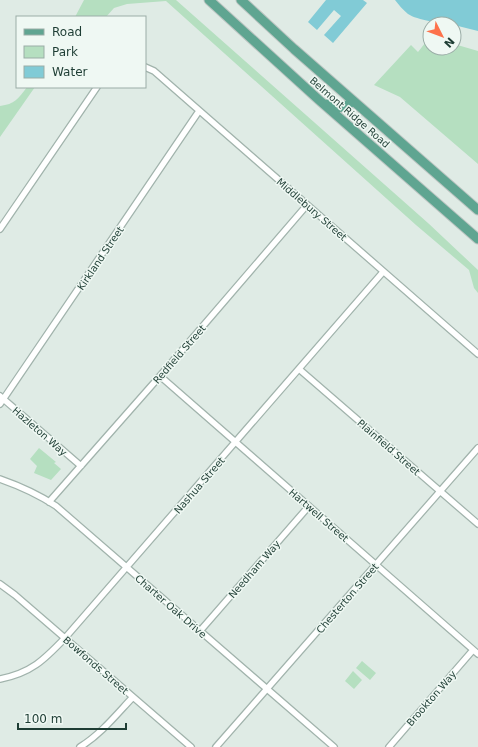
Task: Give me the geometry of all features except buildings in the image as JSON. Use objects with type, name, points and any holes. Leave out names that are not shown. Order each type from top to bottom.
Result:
[{"type":"main road","name":"Belmont Ridge Road","points":[[209,0],[319,100],[478,239]]},
{"type":"main road","name":"Belmont Ridge Road","points":[[241,0],[294,49],[478,210]]},
{"type":"main road","points":[[319,100],[336,108],[346,106],[353,101]]},
{"type":"street","name":"Middlebury Street","points":[[146,67],[154,71],[478,354]]},
{"type":"street","points":[[0,229],[96,88]]},
{"type":"street","name":"Kirkland Street","points":[[1,400],[199,111]]},
{"type":"street","name":"Redfield Street","points":[[50,502],[307,205]]},
{"type":"street","name":"Nashua Street","points":[[0,679],[24,672],[35,666],[65,638],[384,272]]},
{"type":"street","name":"Plainfield Street","points":[[299,369],[478,524]]},
{"type":"street","name":"Hartwell Street","points":[[160,376],[478,654]]},
{"type":"street","name":"Hazleton Way","points":[[1,400],[81,466]]},
{"type":"street","name":"Chesterton Street","points":[[216,747],[478,448]]},
{"type":"street","name":"Charter Oak Drive","points":[[0,479],[21,486],[50,502],[334,747]]},
{"type":"street","name":"Needham Way","points":[[200,631],[309,506]]},
{"type":"street","name":"Bowfonds Street","points":[[0,584],[15,595],[191,747]]},
{"type":"street","name":"Brookton Way","points":[[389,747],[473,650]]},
{"type":"street","points":[[80,747],[111,721],[133,697]]},
{"type":"green space","points":[[84,0],[176,0],[428,223],[478,270],[478,293],[474,288],[469,270],[416,225],[166,1],[127,4],[114,8],[107,16],[76,16]]},
{"type":"green space","points":[[411,45],[418,52],[422,47],[422,56],[462,56],[462,46],[478,51],[478,164],[400,97],[374,85]]},
{"type":"green space","points":[[26,88],[34,88],[0,137],[0,106],[13,102]]},
{"type":"green space","points":[[39,448],[56,462],[54,463],[61,469],[51,480],[34,473],[37,466],[30,459]]},
{"type":"green space","points":[[362,661],[376,673],[370,680],[356,668]]},
{"type":"green space","points":[[353,671],[362,680],[354,689],[345,681]]},
{"type":"water","points":[[326,0],[363,0],[367,3],[333,43],[324,35],[341,16],[334,10],[317,30],[308,22]]},
{"type":"water","points":[[395,0],[478,0],[478,31],[462,27],[462,16],[422,16],[422,19],[412,16],[404,11]]}]
